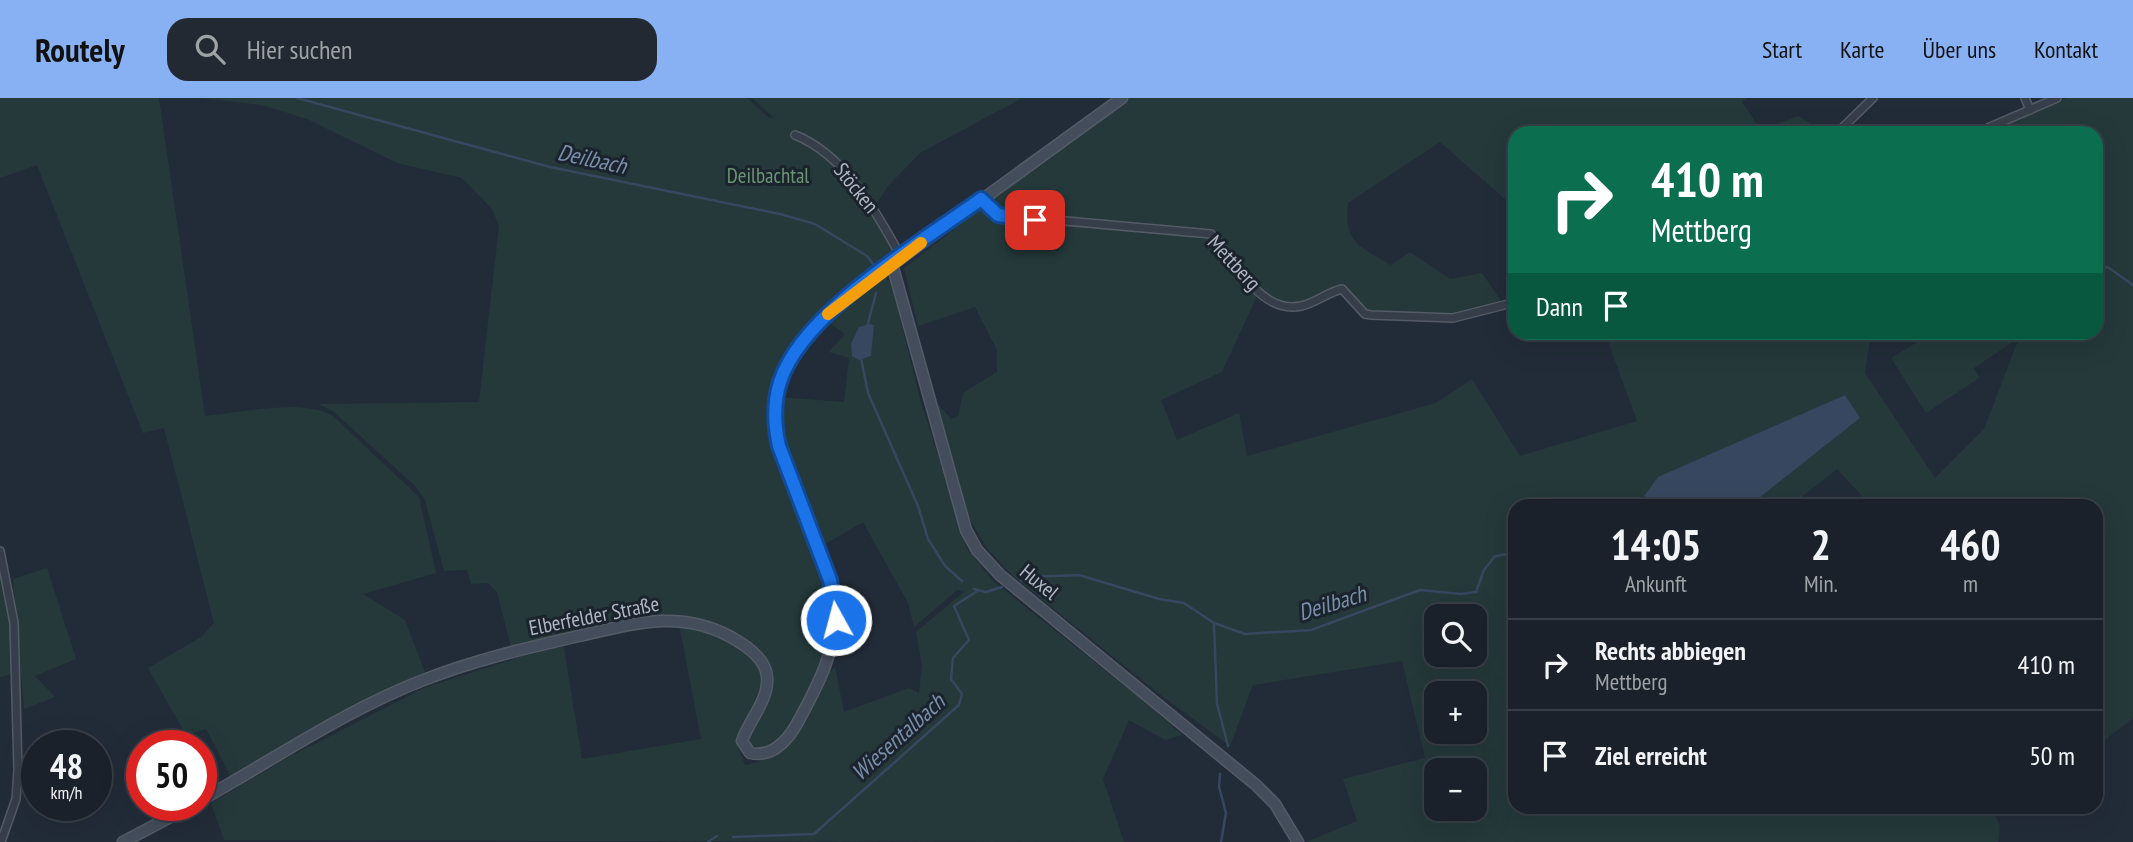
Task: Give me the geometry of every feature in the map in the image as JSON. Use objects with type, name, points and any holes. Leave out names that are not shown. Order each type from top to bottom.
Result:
[{"type":"main road","name":"Elberfelder Straße","points":[[217,791],[317,733],[422,681],[562,640],[668,620],[701,623],[720,631],[749,649],[759,659],[765,668],[766,688],[742,741],[750,753],[759,755],[779,746],[795,727],[823,670],[833,640],[836,609],[830,580],[779,446],[775,407],[780,381],[792,356],[809,332],[849,296],[1122,98]]},
{"type":"main road","name":"Huxel","points":[[896,261],[966,530],[977,550],[1000,575],[1256,785],[1275,804],[1298,842]]},
{"type":"main road","points":[[123,842],[163,821]]},
{"type":"street","points":[[1844,126],[1873,98]]},
{"type":"street","points":[[2025,98],[2030,110]]},
{"type":"street","points":[[1992,126],[2057,98]]},
{"type":"street","name":"Stöcken","points":[[795,135],[815,143],[837,164],[876,212],[896,261]]},
{"type":"street","name":"Mettberg","points":[[981,199],[998,215],[1211,234],[1247,282],[1282,305],[1291,307],[1311,303],[1342,289],[1365,314],[1371,315],[1454,318],[1508,304]]},
{"type":"street","points":[[0,551],[14,623],[18,770],[16,799],[1,842]]},
{"type":"green space","points":[[0,98],[159,98],[205,416],[288,407],[320,411],[333,416],[419,497],[436,573],[363,594],[405,620],[426,675],[231,778],[217,751],[217,730],[183,730],[148,668],[201,637],[214,623],[164,428],[143,433],[37,165],[0,178]]},
{"type":"green space","name":"Deilbachtal","points":[[199,98],[747,98],[769,118],[773,117],[752,98],[1022,98],[920,153],[889,185],[874,207],[817,143],[885,220],[896,242],[893,256],[824,311],[794,345],[778,375],[768,420],[773,447],[831,596],[831,602],[828,635],[818,669],[800,709],[776,741],[764,748],[751,745],[749,734],[770,672],[764,657],[746,640],[708,620],[666,616],[511,647],[497,592],[488,583],[471,584],[467,570],[444,571],[425,500],[416,487],[334,412],[319,404],[479,402],[499,226],[492,209],[462,178],[397,163],[307,119],[262,105]]},
{"type":"green space","points":[[1129,98],[1747,98],[1742,102],[1758,126],[1508,126],[1508,202],[1440,142],[1348,203],[1348,227],[1351,235],[1362,248],[1391,265],[1410,252],[1450,279],[1482,273],[1502,302],[1456,316],[1373,313],[1359,305],[1344,286],[1303,303],[1288,304],[1262,293],[1239,269],[1212,233],[1204,229],[999,213],[986,201]]},
{"type":"green space","points":[[2067,98],[2133,98],[2133,718],[2103,741],[2103,499],[1865,499],[1837,469],[1799,499],[1758,499],[1860,418],[1844,395],[1644,496],[1647,499],[1508,499],[1508,814],[1995,814],[2000,826],[1998,842],[1306,842],[1357,821],[1343,779],[1424,758],[1424,821],[1487,821],[1487,758],[1425,758],[1402,661],[1253,685],[1230,746],[1162,696],[1013,576],[987,548],[964,510],[936,402],[951,419],[958,416],[963,393],[997,372],[997,350],[975,307],[918,326],[904,268],[984,206],[998,217],[1203,232],[1258,294],[1222,372],[1161,400],[1177,440],[1239,413],[1247,456],[1436,403],[1472,379],[1520,456],[1637,421],[1608,340],[1870,340],[1865,373],[1935,478],[1984,429],[2018,340],[2103,340],[2103,126],[2002,126]]},
{"type":"green space","points":[[1798,116],[1815,126],[1772,126]]},
{"type":"green space","points":[[886,277],[891,283],[919,395],[967,549],[994,582],[1182,735],[1165,740],[1129,720],[1103,779],[1124,842],[224,840],[217,820],[217,799],[289,757],[424,688],[563,643],[582,759],[701,739],[679,624],[730,642],[741,648],[758,667],[763,680],[739,739],[738,748],[745,765],[777,753],[788,743],[806,719],[827,674],[835,667],[844,712],[909,688],[919,693],[922,665],[916,632],[964,592],[957,590],[914,627],[908,603],[863,522],[822,546],[778,430],[780,397],[844,402],[849,358],[829,352],[845,334],[827,321]]},
{"type":"green space","points":[[1921,340],[2014,341],[1974,368],[1979,378],[1926,413],[1891,358]]},
{"type":"green space","points":[[0,565],[9,603],[12,674],[0,677]]},
{"type":"green space","points":[[47,568],[76,659],[35,676],[55,697],[24,709],[13,579]]},
{"type":"water","points":[[874,325],[871,356],[859,360],[852,356],[851,344],[859,327]]},
{"type":"water","points":[[1845,395],[1860,418],[1758,499],[1647,499],[1644,496],[1658,477]]},
{"type":"waterway","name":"Deilbach","points":[[297,98],[550,167],[780,214],[815,224],[867,256],[873,264]]},
{"type":"waterway","name":"Deilbach","points":[[2103,266],[2133,285]]},
{"type":"waterway","name":"Deilbach","points":[[867,327],[876,293]]},
{"type":"waterway","name":"Deilbach","points":[[861,358],[868,393],[918,506],[928,539],[945,566],[962,581]]},
{"type":"waterway","name":"Deilbach","points":[[1021,581],[1029,577],[1079,575],[1159,599],[1184,603],[1214,623],[1245,634],[1311,630],[1420,590],[1461,594],[1476,592],[1484,570],[1495,556],[1508,554]]},
{"type":"waterway","name":"Deilbach","points":[[974,589],[986,592],[1002,587]]},
{"type":"waterway","name":"Wiesentalbach","points":[[733,837],[814,834],[959,705],[962,694],[951,679],[953,658],[969,640],[954,606],[979,590]]},
{"type":"waterway","points":[[1214,625],[1217,704],[1228,746]]},
{"type":"waterway","points":[[1220,774],[1219,787],[1226,813],[1221,842]]},
{"type":"waterway","name":"Wiesentalbach","points":[[708,842],[717,836]]},
{"type":"slow traffic","points":[[828,314],[921,243]]},
{"type":"route","points":[[836,620],[835,598],[830,580],[779,446],[775,426],[780,381],[792,356],[809,332],[828,313],[981,199],[998,215],[1035,220]]}]
